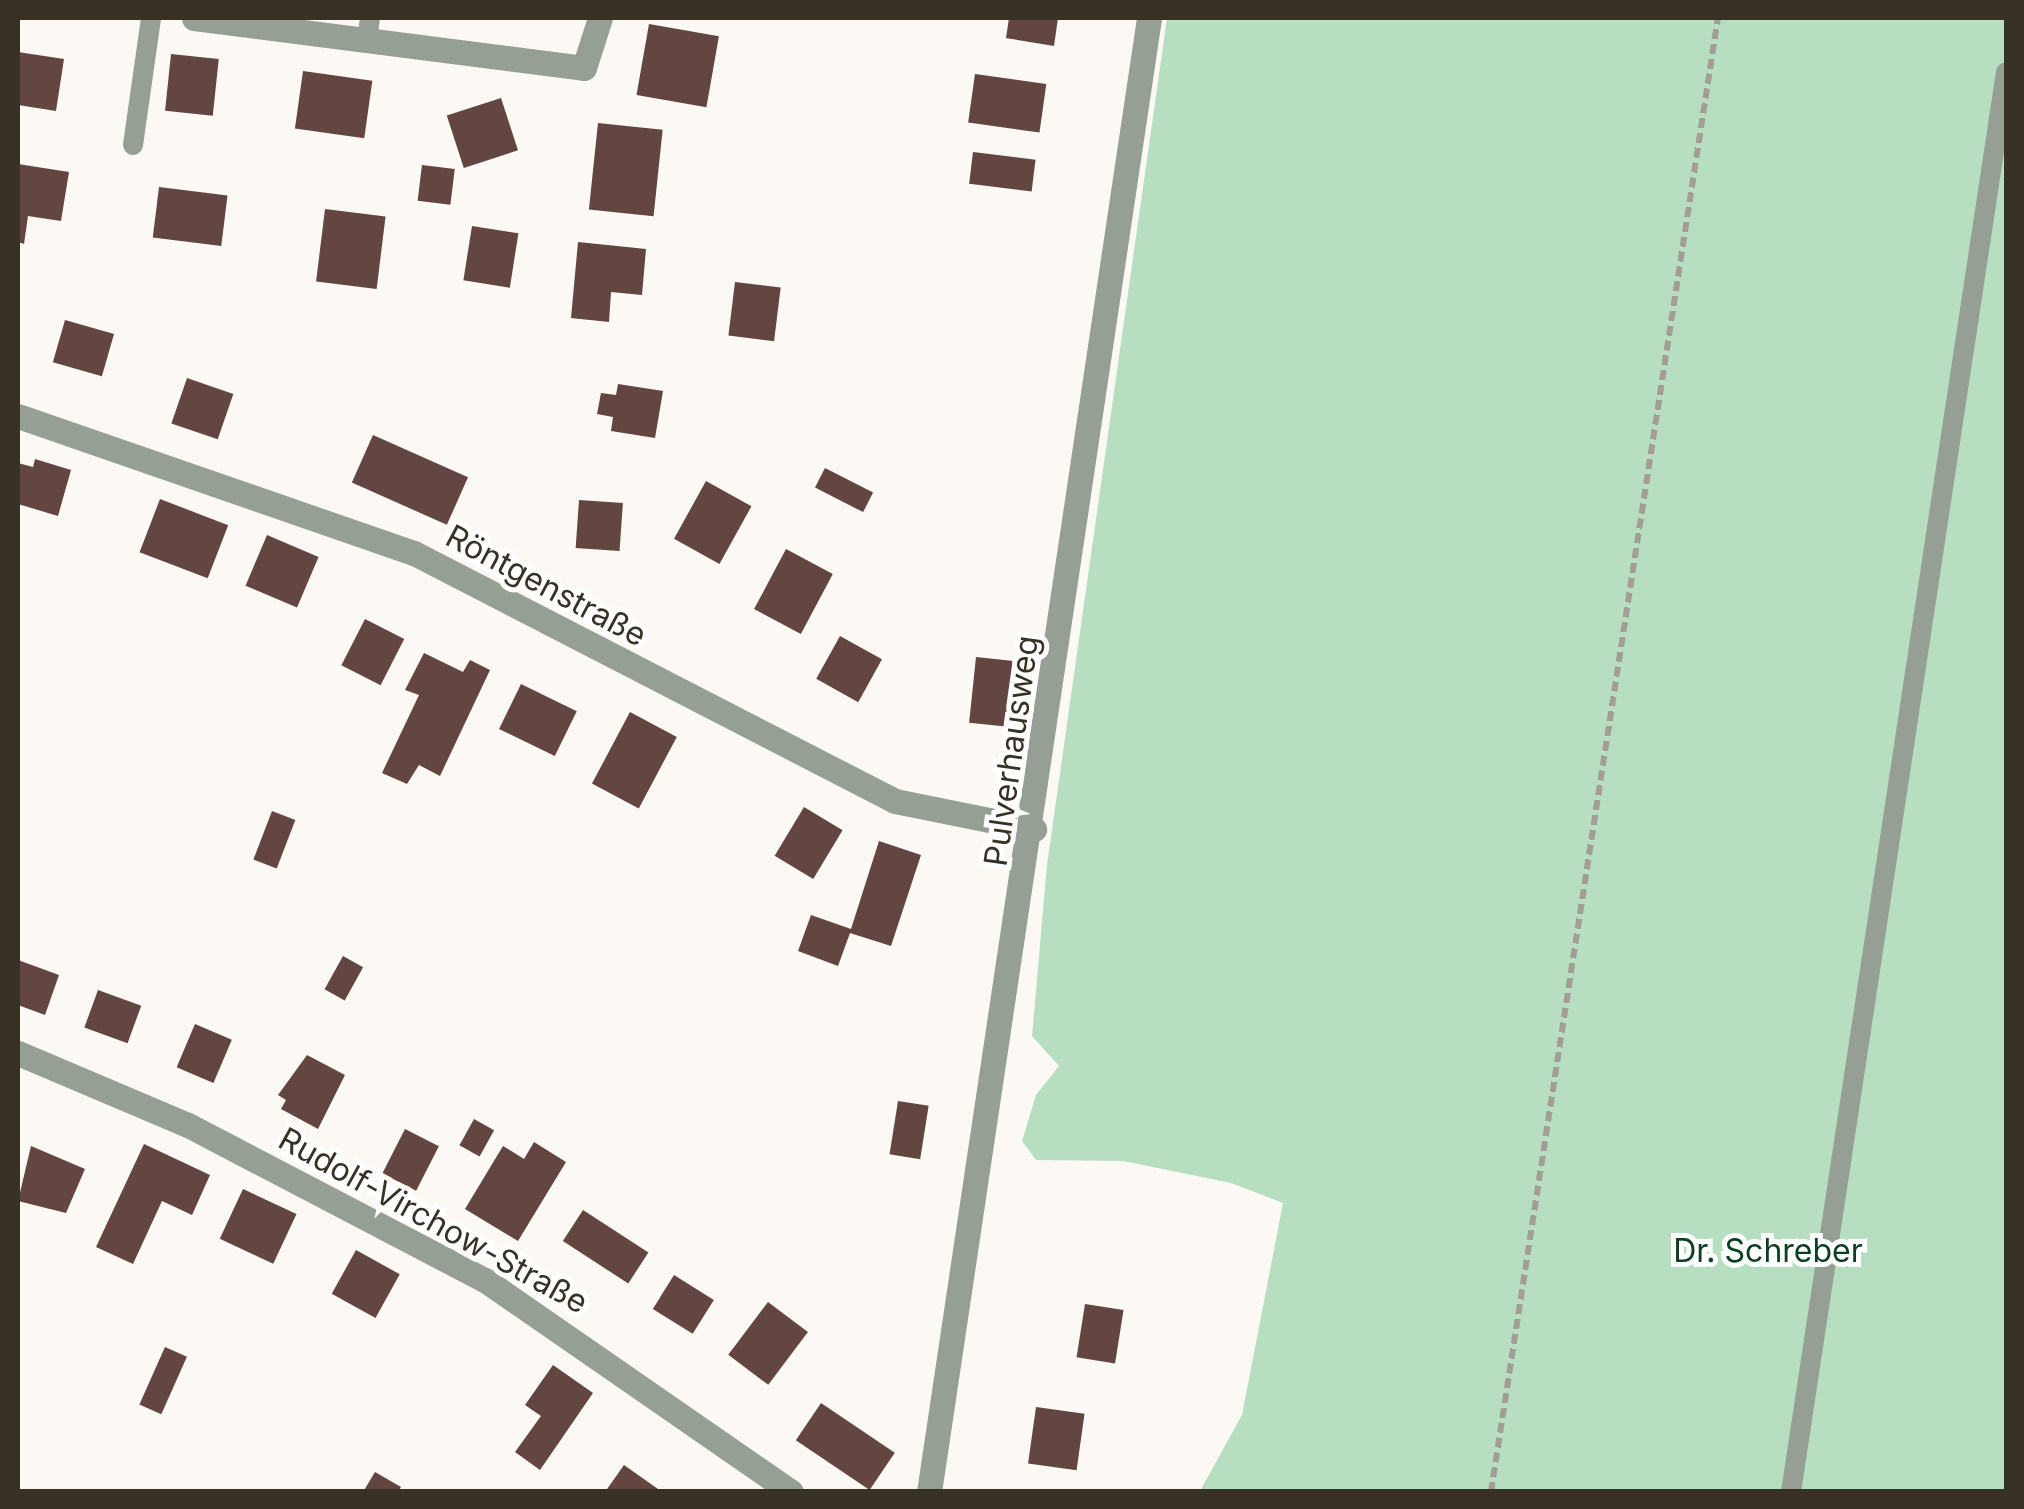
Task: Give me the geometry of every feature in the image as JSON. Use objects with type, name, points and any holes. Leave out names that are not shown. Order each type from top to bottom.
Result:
[{"type":"street","points":[[194,18],[368,30],[584,68],[600,18]]},
{"type":"street","name":"Pulverhausweg","points":[[930,1492],[1034,829],[1149,18]]},
{"type":"street","name":"Röntgenstraße","points":[[18,416],[414,553],[895,800],[1034,829]]},
{"type":"street","name":"Rudolf-Virchow-Straße","points":[[18,1053],[188,1124],[486,1280],[791,1492]]},
{"type":"lane","points":[[133,145],[151,18]]},
{"type":"lane","points":[[1791,1492],[2006,72]]},
{"type":"path","points":[[1491,1492],[1718,18]]},
{"type":"green space","name":"Dr. Schreber","points":[[1167,18],[2006,18],[2006,1491],[1200,1491],[1242,1415],[1283,1203],[1231,1183],[1123,1161],[1036,1160],[1022,1141],[1036,1095],[1059,1066],[1032,1036],[1047,865]]},
{"type":"building","points":[[1009,18],[1058,18],[1054,46],[1006,38]]},
{"type":"building","points":[[649,24],[719,36],[706,107],[636,95]]},
{"type":"building","points":[[18,52],[64,59],[56,111],[18,105]]},
{"type":"building","points":[[171,54],[219,59],[213,116],[165,111]]},
{"type":"building","points":[[303,71],[372,81],[364,138],[295,128]]},
{"type":"building","points":[[975,74],[1046,84],[1039,133],[968,123]]},
{"type":"building","points":[[501,98],[518,150],[464,168],[447,116]]},
{"type":"building","points":[[598,123],[663,130],[654,216],[589,210]]},
{"type":"building","points":[[973,152],[1036,160],[1032,191],[969,184]]},
{"type":"building","points":[[18,164],[69,172],[61,221],[28,216],[24,244],[18,242]]},
{"type":"building","points":[[422,165],[455,169],[450,205],[418,201]]},
{"type":"building","points":[[159,187],[227,195],[221,246],[153,238]]},
{"type":"building","points":[[325,209],[386,216],[377,289],[316,281]]},
{"type":"building","points":[[472,226],[518,233],[510,288],[463,280]]},
{"type":"building","points":[[578,242],[646,249],[642,295],[611,292],[609,322],[571,318]]},
{"type":"building","points":[[735,282],[781,288],[774,341],[728,336]]},
{"type":"building","points":[[65,320],[114,334],[102,376],[53,362]]},
{"type":"building","points":[[187,378],[233,394],[218,439],[171,423]]},
{"type":"building","points":[[618,384],[663,391],[655,438],[611,431],[613,417],[597,414],[601,393],[616,395]]},
{"type":"building","points":[[373,435],[468,477],[447,525],[352,483]]},
{"type":"building","points":[[35,459],[71,470],[58,516],[18,504],[18,463],[33,467]]},
{"type":"building","points":[[825,468],[873,493],[863,512],[815,488]]},
{"type":"building","points":[[706,481],[751,506],[719,564],[674,539]]},
{"type":"building","points":[[160,499],[228,525],[208,578],[140,552]]},
{"type":"building","points":[[579,500],[623,503],[620,551],[576,548]]},
{"type":"building","points":[[267,535],[319,557],[297,608],[246,586]]},
{"type":"building","points":[[786,549],[833,574],[801,634],[754,609]]},
{"type":"building","points":[[365,619],[404,639],[381,685],[341,665]]},
{"type":"building","points":[[840,636],[882,659],[858,702],[816,679]]},
{"type":"building","points":[[424,653],[463,672],[470,660],[490,670],[440,776],[419,765],[407,784],[382,773],[419,695],[405,690]]},
{"type":"building","points":[[976,657],[1020,662],[1013,727],[969,723]]},
{"type":"building","points":[[521,684],[577,711],[555,756],[499,729]]},
{"type":"building","points":[[630,712],[677,737],[639,808],[592,784]]},
{"type":"building","points":[[804,807],[843,830],[813,879],[775,856]]},
{"type":"building","points":[[272,811],[295,820],[277,869],[253,860]]},
{"type":"building","points":[[879,841],[921,855],[891,946],[850,933],[838,966],[798,951],[811,915],[851,929]]},
{"type":"building","points":[[343,956],[363,967],[345,1000],[325,989]]},
{"type":"building","points":[[18,960],[59,975],[45,1015],[18,1005]]},
{"type":"building","points":[[98,990],[141,1006],[128,1043],[84,1028]]},
{"type":"building","points":[[195,1024],[232,1040],[213,1083],[177,1067]]},
{"type":"building","points":[[307,1055],[345,1075],[318,1129],[281,1109],[286,1100],[278,1095]]},
{"type":"building","points":[[898,1101],[929,1106],[920,1159],[890,1154]]},
{"type":"building","points":[[474,1119],[494,1130],[480,1156],[459,1145]]},
{"type":"building","points":[[405,1129],[439,1146],[416,1191],[382,1174]]},
{"type":"building","points":[[534,1142],[566,1162],[518,1241],[465,1209],[503,1146],[524,1159]]},
{"type":"building","points":[[144,1144],[210,1175],[192,1215],[162,1201],[133,1264],[96,1247]]},
{"type":"building","points":[[31,1146],[85,1169],[66,1213],[18,1201]]},
{"type":"building","points":[[243,1189],[296,1214],[273,1264],[220,1239]]},
{"type":"building","points":[[583,1210],[648,1252],[628,1284],[563,1241]]},
{"type":"building","points":[[356,1250],[400,1274],[375,1318],[332,1294]]},
{"type":"building","points":[[674,1275],[714,1300],[693,1334],[653,1309]]},
{"type":"building","points":[[768,1302],[808,1332],[768,1385],[728,1355]]},
{"type":"building","points":[[1085,1304],[1124,1310],[1115,1363],[1077,1357]]},
{"type":"building","points":[[165,1347],[187,1357],[161,1414],[139,1405]]},
{"type":"building","points":[[553,1365],[593,1393],[540,1470],[515,1452],[541,1416],[525,1405]]},
{"type":"building","points":[[821,1403],[895,1453],[870,1490],[796,1440]]},
{"type":"building","points":[[1036,1407],[1085,1414],[1077,1470],[1028,1463]]},
{"type":"building","points":[[624,1465],[658,1489],[656,1492],[605,1492]]},
{"type":"building","points":[[375,1472],[401,1487],[398,1492],[363,1492]]}]
